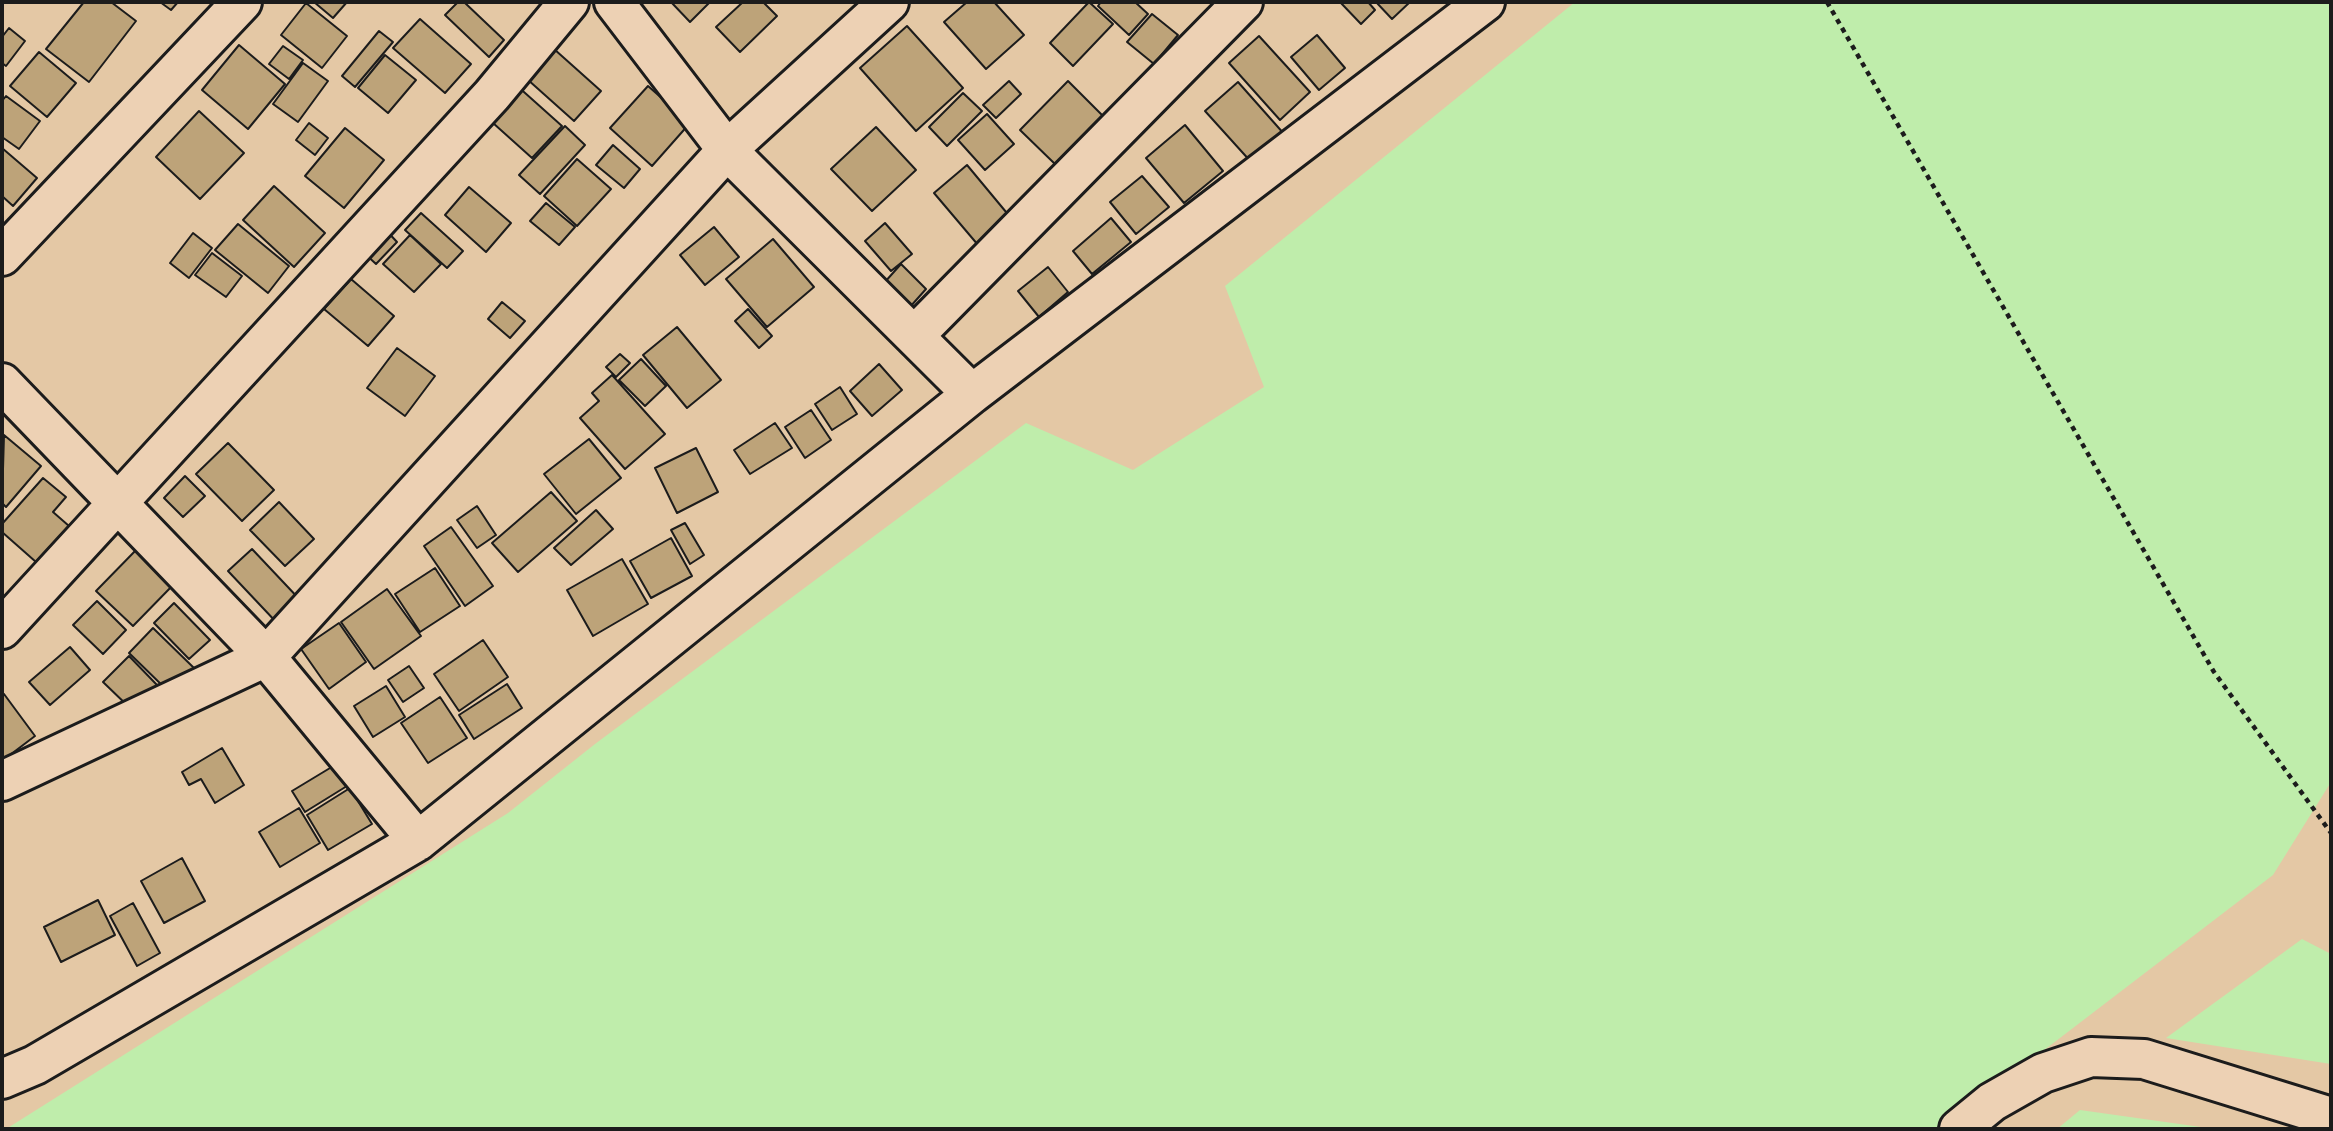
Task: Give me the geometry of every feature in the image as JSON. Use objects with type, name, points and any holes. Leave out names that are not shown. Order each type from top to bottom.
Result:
[{"type":"street","points":[[2,256],[242,2]]},
{"type":"street","points":[[2,629],[492,95],[569,2]]},
{"type":"street","points":[[614,2],[727,150],[972,394]]},
{"type":"street","points":[[2,781],[266,657],[727,150],[889,2]]},
{"type":"street","points":[[914,336],[1243,2]]},
{"type":"street","points":[[2,1079],[35,1065],[418,841],[972,394],[1485,2]]},
{"type":"street","points":[[2,383],[266,657],[418,841]]},
{"type":"street","points":[[1958,1129],[1992,1102],[2042,1073],[2091,1057],[2144,1059],[2331,1117]]},
{"type":"path","points":[[1827,2],[2214,671],[2331,833]]},
{"type":"green space","points":[[1575,2],[2331,2],[2331,782],[2273,875],[1941,1129],[6,1129],[508,813],[595,744],[1026,423],[1133,470],[1264,387],[1225,286]]},
{"type":"green space","points":[[2302,939],[2331,954],[2331,1064],[2166,1038]]},
{"type":"green space","points":[[2080,1110],[2215,1129],[2057,1129]]},
{"type":"building","points":[[84,2],[111,2],[136,21],[89,82],[46,49]]},
{"type":"building","points":[[160,2],[178,2],[171,10]]},
{"type":"building","points":[[314,2],[347,2],[333,18]]},
{"type":"building","points":[[458,2],[464,2],[504,40],[489,57],[445,15]]},
{"type":"building","points":[[671,2],[710,2],[690,22]]},
{"type":"building","points":[[743,2],[763,2],[777,16],[740,52],[716,27]]},
{"type":"building","points":[[967,2],[994,2],[1024,35],[986,69],[944,22]]},
{"type":"building","points":[[1089,2],[1113,24],[1073,66],[1050,43]]},
{"type":"building","points":[[1101,2],[1135,2],[1148,14],[1129,35],[1098,6]]},
{"type":"building","points":[[1340,2],[1368,2],[1375,10],[1361,24]]},
{"type":"building","points":[[1376,2],[1410,2],[1392,19]]},
{"type":"building","points":[[306,3],[347,36],[322,68],[281,35]]},
{"type":"building","points":[[1152,14],[1178,35],[1154,64],[1127,42]]},
{"type":"building","points":[[420,19],[471,64],[445,93],[393,48]]},
{"type":"building","points":[[907,26],[963,88],[916,131],[860,68]]},
{"type":"building","points":[[9,28],[25,41],[6,66],[2,63],[2,37]]},
{"type":"building","points":[[379,31],[393,42],[355,87],[342,76]]},
{"type":"building","points":[[1317,35],[1345,68],[1319,90],[1291,57]]},
{"type":"building","points":[[1259,36],[1310,92],[1280,120],[1229,63]]},
{"type":"building","points":[[239,45],[285,84],[248,129],[202,90]]},
{"type":"building","points":[[283,46],[303,60],[289,79],[269,64]]},
{"type":"building","points":[[554,49],[601,91],[574,121],[527,79]]},
{"type":"building","points":[[39,52],[76,83],[47,117],[10,86]]},
{"type":"building","points":[[385,55],[416,80],[388,113],[358,88]]},
{"type":"building","points":[[303,63],[328,81],[298,122],[273,104]]},
{"type":"building","points":[[1009,81],[1021,94],[996,118],[983,105]]},
{"type":"building","points":[[1068,81],[1103,116],[1056,165],[1020,130]]},
{"type":"building","points":[[1238,82],[1285,135],[1252,163],[1205,111]]},
{"type":"building","points":[[515,84],[562,126],[532,158],[493,123],[505,110],[497,103]]},
{"type":"building","points":[[648,86],[690,123],[652,166],[610,128]]},
{"type":"building","points":[[963,93],[982,111],[947,146],[929,127]]},
{"type":"building","points":[[6,96],[40,121],[19,149],[2,137],[2,101]]},
{"type":"building","points":[[199,111],[244,153],[200,199],[156,157]]},
{"type":"building","points":[[987,114],[1014,144],[985,170],[958,140]]},
{"type":"building","points":[[309,123],[328,138],[315,155],[296,140]]},
{"type":"building","points":[[1185,125],[1223,171],[1184,203],[1146,158]]},
{"type":"building","points":[[565,126],[585,145],[540,194],[519,175]]},
{"type":"building","points":[[876,127],[916,170],[872,211],[831,169]]},
{"type":"building","points":[[345,128],[384,160],[344,208],[305,176]]},
{"type":"building","points":[[613,145],[640,169],[624,188],[596,165]]},
{"type":"building","points":[[2,148],[37,178],[13,206],[2,196]]},
{"type":"building","points":[[577,159],[611,189],[577,226],[544,196]]},
{"type":"building","points":[[967,165],[1016,224],[984,252],[934,193]]},
{"type":"building","points":[[1142,176],[1169,207],[1136,234],[1110,202]]},
{"type":"building","points":[[274,186],[325,233],[294,267],[243,220]]},
{"type":"building","points":[[469,187],[511,223],[486,252],[445,215]]},
{"type":"building","points":[[546,203],[575,227],[559,245],[530,221]]},
{"type":"building","points":[[421,213],[463,251],[447,268],[405,230]]},
{"type":"building","points":[[1111,218],[1131,242],[1092,274],[1073,251]]},
{"type":"building","points":[[885,223],[912,254],[891,271],[865,241]]},
{"type":"building","points":[[238,224],[289,266],[268,293],[215,250]]},
{"type":"building","points":[[714,227],[739,257],[705,285],[680,255]]},
{"type":"building","points":[[384,228],[397,242],[376,264],[362,251]]},
{"type":"building","points":[[193,233],[212,248],[189,278],[170,263]]},
{"type":"building","points":[[410,235],[441,264],[414,292],[383,264]]},
{"type":"building","points":[[773,239],[814,287],[767,327],[726,279]]},
{"type":"building","points":[[212,253],[242,276],[226,297],[195,275]]},
{"type":"building","points":[[901,264],[926,289],[910,307],[884,283]]},
{"type":"building","points":[[1048,267],[1068,292],[1039,317],[1018,291]]},
{"type":"building","points":[[351,279],[394,316],[368,346],[324,309]]},
{"type":"building","points":[[502,302],[525,321],[510,338],[488,319]]},
{"type":"building","points":[[748,309],[772,336],[759,348],[735,321]]},
{"type":"building","points":[[677,327],[721,380],[687,408],[643,355]]},
{"type":"building","points":[[397,348],[435,376],[405,416],[367,388]]},
{"type":"building","points":[[620,354],[630,363],[616,377],[606,367]]},
{"type":"building","points":[[641,359],[666,386],[645,406],[619,380]]},
{"type":"building","points":[[879,364],[902,390],[872,416],[850,391]]},
{"type":"building","points":[[612,375],[665,434],[625,469],[580,418],[599,401],[592,393]]},
{"type":"building","points":[[840,387],[857,414],[832,430],[815,404]]},
{"type":"building","points":[[811,410],[831,440],[805,458],[785,427]]},
{"type":"building","points":[[775,423],[792,448],[750,474],[734,450]]},
{"type":"building","points":[[4,435],[41,466],[6,507],[2,503]]},
{"type":"building","points":[[589,439],[621,478],[576,514],[544,474]]},
{"type":"building","points":[[228,443],[274,490],[242,521],[196,474]]},
{"type":"building","points":[[696,448],[718,492],[677,513],[655,468]]},
{"type":"building","points":[[185,476],[205,496],[183,517],[164,498]]},
{"type":"building","points":[[43,478],[66,497],[53,512],[69,526],[36,562],[2,532],[2,524]]},
{"type":"building","points":[[551,492],[577,521],[518,572],[492,543]]},
{"type":"building","points":[[279,502],[314,539],[285,566],[250,530]]},
{"type":"building","points":[[477,506],[496,535],[477,548],[457,520]]},
{"type":"building","points":[[596,510],[613,529],[571,565],[554,548]]},
{"type":"building","points":[[685,523],[704,555],[690,564],[671,530]]},
{"type":"building","points":[[451,527],[493,586],[465,606],[424,546]]},
{"type":"building","points":[[671,538],[692,576],[651,598],[630,561]]},
{"type":"building","points":[[138,548],[175,583],[133,626],[96,591]]},
{"type":"building","points":[[252,549],[302,602],[278,624],[228,571]]},
{"type":"building","points":[[622,559],[648,604],[593,636],[567,590]]},
{"type":"building","points":[[435,568],[460,606],[420,632],[395,594]]},
{"type":"building","points":[[387,589],[421,636],[374,669],[341,622]]},
{"type":"building","points":[[97,601],[126,630],[103,654],[73,625]]},
{"type":"building","points":[[174,603],[210,640],[189,659],[154,623]]},
{"type":"building","points":[[339,623],[366,662],[329,689],[301,649]]},
{"type":"building","points":[[153,628],[194,668],[169,692],[129,653]]},
{"type":"building","points":[[483,640],[508,677],[459,711],[434,674]]},
{"type":"building","points":[[70,647],[90,670],[50,705],[29,682]]},
{"type":"building","points":[[129,656],[157,685],[132,710],[103,682]]},
{"type":"building","points":[[409,666],[424,688],[403,702],[388,680]]},
{"type":"building","points":[[507,684],[522,708],[474,739],[459,715]]},
{"type":"building","points":[[386,686],[405,717],[373,737],[354,706]]},
{"type":"building","points":[[4,694],[35,736],[2,761],[2,696]]},
{"type":"building","points":[[440,697],[467,738],[428,763],[401,723]]},
{"type":"building","points":[[222,748],[244,785],[215,803],[201,779],[189,785],[182,772]]},
{"type":"building","points":[[335,765],[347,786],[305,812],[292,791]]},
{"type":"building","points":[[350,788],[372,824],[328,850],[307,815]]},
{"type":"building","points":[[299,808],[320,843],[280,867],[259,832]]},
{"type":"building","points":[[182,858],[205,901],[164,923],[141,881]]},
{"type":"building","points":[[98,900],[115,935],[61,962],[44,927]]},
{"type":"building","points":[[133,903],[160,953],[137,966],[110,916]]}]
